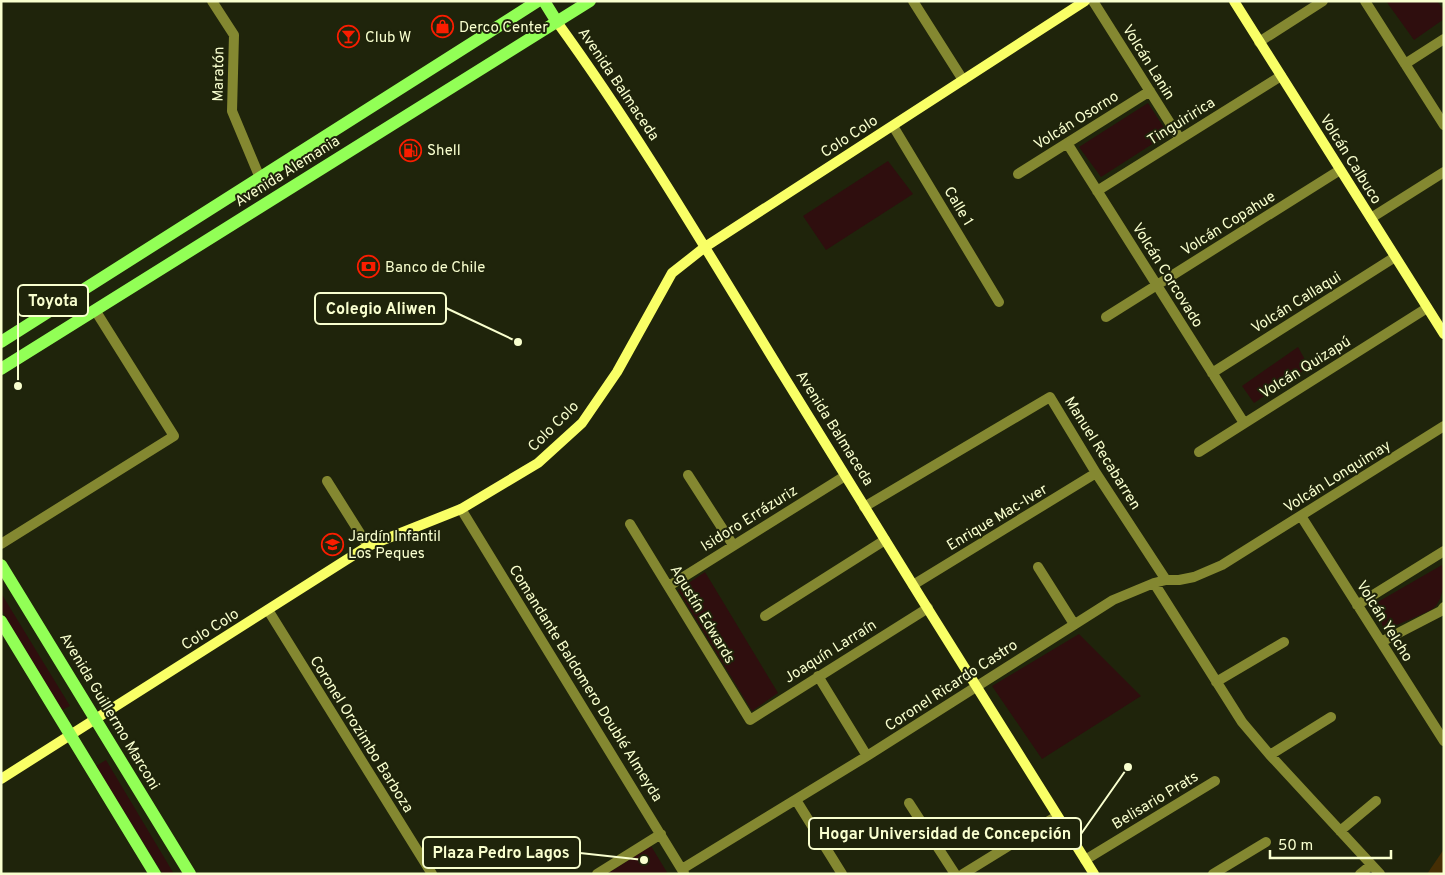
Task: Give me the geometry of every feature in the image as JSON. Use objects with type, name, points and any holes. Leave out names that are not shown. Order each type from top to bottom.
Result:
[{"type":"main road","name":"Avenida Alemania","points":[[1,342],[538,1]]},
{"type":"main road","name":"Avenida Balmaceda","points":[[544,1],[557,22]]},
{"type":"main road","name":"Avenida Alemania","points":[[1,369],[590,1]]},
{"type":"main road","name":"Avenida Guillermo Marconi","points":[[1,565],[190,874]]},
{"type":"main road","points":[[1,621],[155,874]]},
{"type":"street","name":"Maratón","points":[[212,1],[234,35],[232,111],[260,178]]},
{"type":"street","points":[[913,1],[963,80]]},
{"type":"street","name":"Colo Colo","points":[[1,779],[368,546],[461,509],[538,463],[582,423],[617,372],[672,274],[704,247],[1085,1]]},
{"type":"street","name":"Volcán Lanin","points":[[1093,1],[1180,139]]},
{"type":"street","name":"Volcán Calbuco","points":[[1234,1],[1444,334]]},
{"type":"street","points":[[1259,42],[1323,1]]},
{"type":"street","points":[[1365,1],[1444,125]]},
{"type":"street","name":"Avenida Balmaceda","points":[[557,22],[604,90],[704,247],[1094,874]]},
{"type":"street","points":[[1405,64],[1444,39]]},
{"type":"street","name":"Tinguiririca","points":[[1098,191],[1281,76]]},
{"type":"street","name":"Volcán Osorno","points":[[1018,174],[1150,91]]},
{"type":"street","name":"Calle 1","points":[[893,126],[999,302]]},
{"type":"street","name":"Volcán Corcovado","points":[[1067,143],[1244,423]]},
{"type":"street","name":"Volcán Copahue","points":[[1106,317],[1340,170]]},
{"type":"street","points":[[1371,218],[1444,172]]},
{"type":"street","name":"Volcán Callaqui","points":[[1212,373],[1395,257]]},
{"type":"street","name":"Volcán Quizapú","points":[[1199,452],[1427,308]]},
{"type":"street","points":[[1,544],[174,436],[95,310]]},
{"type":"street","name":"Manuel Recabarren","points":[[864,507],[1050,397],[1096,474],[1166,580]]},
{"type":"street","name":"Volcán Lonquimay","points":[[1246,551],[1444,426]]},
{"type":"street","name":"Enrique Mac-Iver","points":[[913,585],[1096,474]]},
{"type":"street","points":[[688,475],[733,545]]},
{"type":"street","name":"Isidoro Errázuriz","points":[[669,586],[845,476]]},
{"type":"street","points":[[327,481],[368,546]]},
{"type":"street","name":"Comandante Baldomero Doublé Almeyda","points":[[461,509],[683,871]]},
{"type":"street","name":"Volcán Yelcho","points":[[1301,516],[1444,742]]},
{"type":"street","name":"Agustín Edwards","points":[[630,524],[750,720]]},
{"type":"street","points":[[765,616],[886,540]]},
{"type":"street","name":"Coronel Ricardo Castro","points":[[683,871],[1113,600],[1154,583],[1194,577],[1222,565],[1246,551]]},
{"type":"street","points":[[1357,605],[1444,551]]},
{"type":"street","points":[[1038,568],[1074,624]]},
{"type":"street","points":[[1154,583],[1242,722],[1380,874]]},
{"type":"street","points":[[1380,642],[1441,611],[1444,607]]},
{"type":"street","name":"Joaquín Larraín","points":[[750,720],[928,608]]},
{"type":"street","name":"Coronel Orozimbo Barboza","points":[[268,610],[432,874]]},
{"type":"street","points":[[1216,682],[1284,642]]},
{"type":"street","points":[[818,676],[867,756]]},
{"type":"street","points":[[1270,755],[1331,717]]},
{"type":"street","name":"Belisario Prats","points":[[1085,860],[1215,781]]},
{"type":"street","points":[[796,800],[842,874]]},
{"type":"street","points":[[1340,831],[1376,801]]},
{"type":"street","points":[[909,803],[955,874]]},
{"type":"street","points":[[963,874],[1057,816]]},
{"type":"street","points":[[597,874],[660,834]]},
{"type":"street","points":[[1213,874],[1266,842]]},
{"type":"street","points":[[1360,874],[1371,866]]},
{"type":"shaded area","points":[[1386,1],[1437,1],[1444,10],[1444,19],[1414,40]]},
{"type":"shaded area","points":[[1148,103],[1168,134],[1101,177],[1079,147]]},
{"type":"shaded area","points":[[888,161],[913,194],[826,250],[803,216]]},
{"type":"shaded area","points":[[1298,347],[1309,367],[1254,403],[1242,386]]},
{"type":"shaded area","points":[[1442,565],[1443,587],[1435,607],[1384,631],[1376,603]]},
{"type":"shaded area","points":[[705,572],[778,693],[752,711],[678,590]]},
{"type":"shaded area","points":[[1,593],[70,706],[62,710],[1,609]]},
{"type":"shaded area","points":[[1079,634],[1141,696],[1042,759],[992,686]]},
{"type":"shaded area","points":[[106,760],[174,874],[163,874],[96,766]]},
{"type":"shaded area","points":[[651,846],[668,874],[607,874]]},
{"type":"shaded area","points":[[1444,849],[1444,874],[1427,874]]},
{"type":"place","name":"Derco Center","points":[[443,27]]},
{"type":"place","name":"Club W","points":[[349,37]]},
{"type":"place","name":"Shell","points":[[411,150]]},
{"type":"place","name":"Banco de Chile","points":[[369,267]]},
{"type":"place","name":"Colegio Aliwen","points":[[518,342]]},
{"type":"place","name":"Toyota","points":[[18,386]]},
{"type":"place","name":"Jardín Infantil Los Peques","points":[[332,545]]},
{"type":"place","name":"Hogar Universidad de Concepción","points":[[1128,767]]},
{"type":"place","name":"Plaza Pedro Lagos","points":[[644,860]]}]
